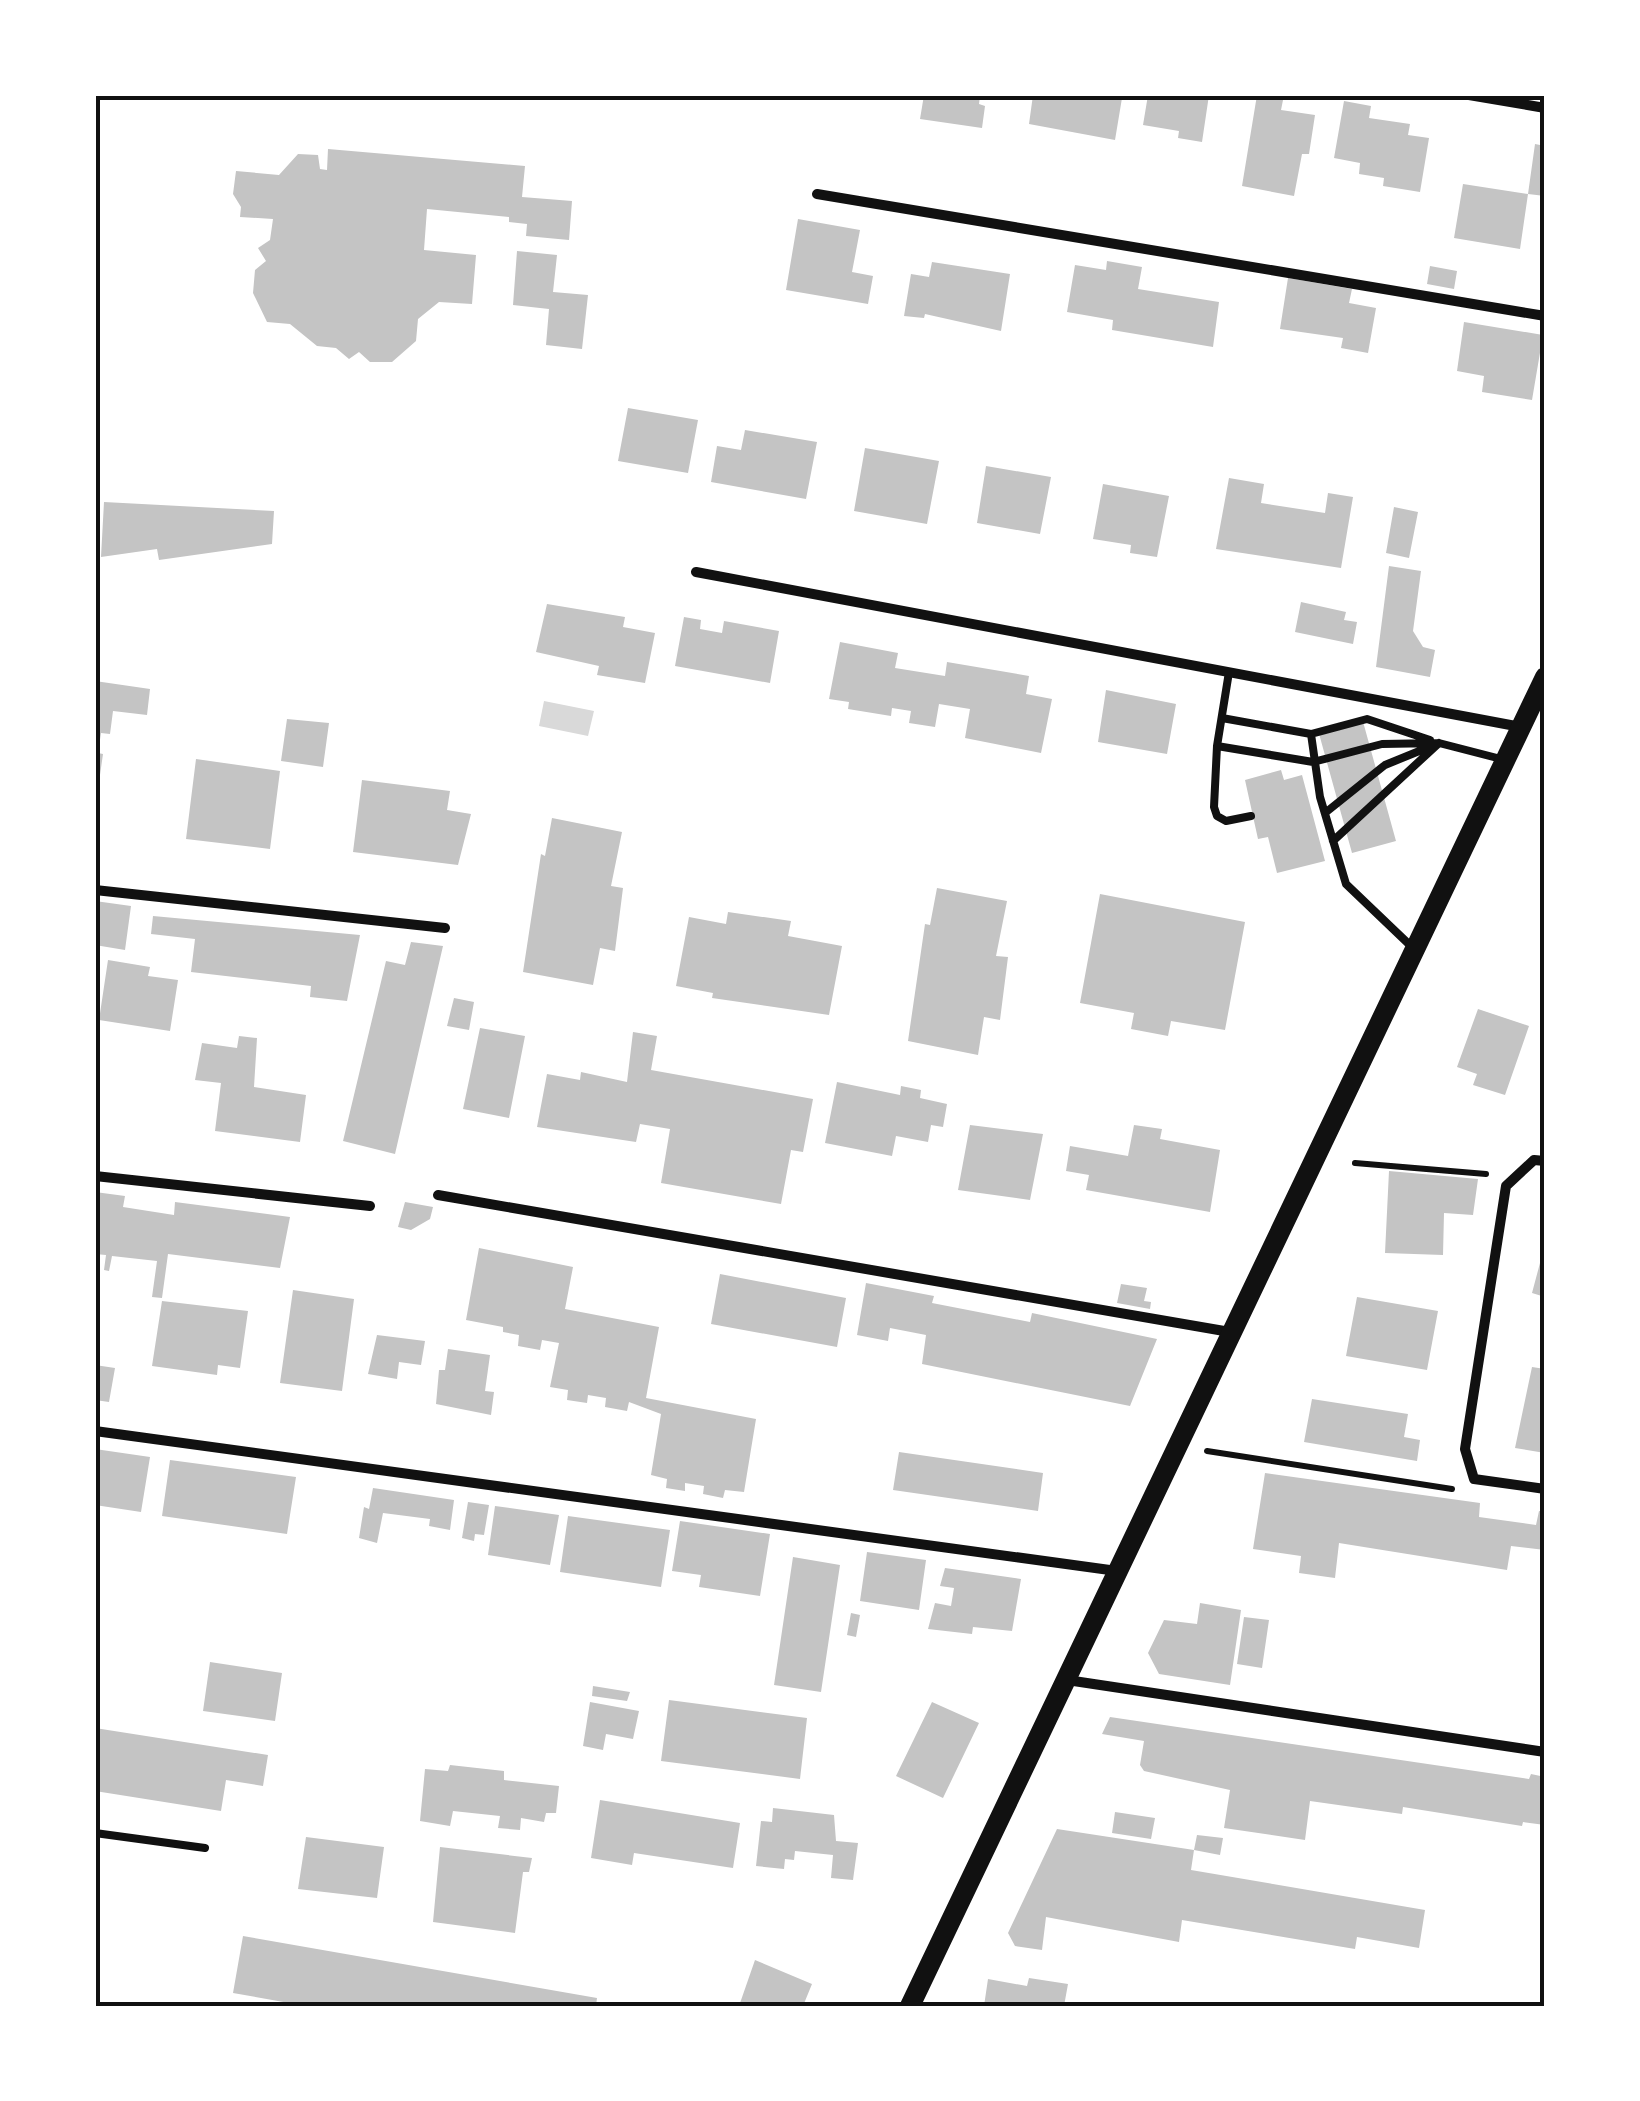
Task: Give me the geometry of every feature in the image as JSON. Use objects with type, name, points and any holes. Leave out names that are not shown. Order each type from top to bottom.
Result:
[{"type":"main road","points":[[910,2006],[1545,677]]},
{"type":"street","points":[[1469,95],[1545,108]]},
{"type":"street","points":[[817,194],[1545,316]]},
{"type":"street","points":[[696,572],[1521,727]]},
{"type":"street","points":[[95,890],[445,928]]},
{"type":"street","points":[[1540,1160],[1506,1186],[1465,1449],[1474,1479],[1545,1489]]},
{"type":"street","points":[[95,1176],[370,1206]]},
{"type":"street","points":[[438,1195],[1230,1332]]},
{"type":"street","points":[[95,1431],[1117,1571]]},
{"type":"street","points":[[1066,1680],[1545,1752]]},
{"type":"lane","points":[[1229,672],[1217,746],[1217,816],[1226,821],[1251,816]]},
{"type":"lane","points":[[1222,718],[1311,734],[1367,720],[1505,760]]},
{"type":"lane","points":[[1311,734],[1324,813],[1346,884],[1414,949]]},
{"type":"lane","points":[[1217,746],[1313,762],[1382,744],[1439,743]]},
{"type":"lane","points":[[1324,813],[1384,765],[1439,743]]},
{"type":"lane","points":[[1333,841],[1439,743]]},
{"type":"lane","points":[[95,1832],[205,1848]]},
{"type":"path","points":[[1355,1163],[1517,1176]]},
{"type":"path","points":[[1179,1438],[1216,1456],[1314,1471],[1454,1489],[1474,1479]]},
{"type":"shaded area","points":[[544,701],[594,711],[588,736],[539,726]]},
{"type":"building","points":[[924,95],[980,95],[979,104],[985,106],[982,128],[920,119]]},
{"type":"building","points":[[1033,95],[1122,98],[1115,140],[1029,124]]},
{"type":"building","points":[[1148,95],[1209,95],[1202,142],[1178,138],[1179,131],[1143,125]]},
{"type":"building","points":[[1257,95],[1284,95],[1281,110],[1315,115],[1309,154],[1302,154],[1294,196],[1242,186]]},
{"type":"building","points":[[1344,101],[1371,106],[1369,118],[1410,124],[1408,135],[1429,138],[1420,192],[1383,186],[1384,178],[1359,174],[1360,163],[1334,158]]},
{"type":"building","points":[[1535,144],[1545,146],[1545,196],[1528,194]]},
{"type":"building","points":[[328,149],[525,166],[522,197],[572,201],[569,240],[526,236],[527,224],[509,222],[509,217],[427,209],[424,250],[476,255],[472,304],[439,302],[418,319],[416,341],[392,362],[370,362],[359,352],[349,359],[336,348],[317,346],[290,324],[267,322],[253,293],[255,270],[266,261],[258,248],[270,240],[273,219],[240,217],[241,207],[233,194],[236,171],[279,175],[298,154],[318,155],[320,169],[327,170]]},
{"type":"building","points":[[1463,184],[1528,194],[1520,249],[1454,238]]},
{"type":"building","points":[[798,219],[860,230],[852,272],[873,276],[868,304],[786,290]]},
{"type":"building","points":[[517,251],[557,255],[553,292],[588,295],[582,349],[546,345],[549,309],[513,305]]},
{"type":"building","points":[[1107,261],[1142,267],[1138,289],[1219,302],[1213,347],[1112,330],[1113,320],[1067,312],[1075,265],[1106,270]]},
{"type":"building","points":[[932,262],[1010,274],[1001,331],[925,314],[924,318],[904,316],[911,274],[929,277]]},
{"type":"building","points":[[1430,266],[1457,271],[1454,289],[1427,284]]},
{"type":"building","points":[[1288,278],[1352,289],[1349,303],[1376,308],[1368,353],[1341,348],[1343,338],[1280,329]]},
{"type":"building","points":[[1464,322],[1543,335],[1532,400],[1482,392],[1484,376],[1457,371]]},
{"type":"building","points":[[628,408],[698,420],[688,473],[618,461]]},
{"type":"building","points":[[745,430],[817,442],[806,499],[711,482],[717,446],[741,450]]},
{"type":"building","points":[[865,448],[939,461],[927,524],[854,511]]},
{"type":"building","points":[[986,466],[1051,477],[1040,534],[977,523]]},
{"type":"building","points":[[1229,478],[1264,484],[1261,503],[1325,513],[1328,493],[1353,497],[1341,568],[1216,549]]},
{"type":"building","points":[[1103,484],[1169,496],[1157,557],[1130,553],[1131,545],[1093,539]]},
{"type":"building","points":[[104,502],[274,511],[272,544],[159,560],[157,549],[101,557]]},
{"type":"building","points":[[1394,507],[1418,512],[1409,558],[1386,553]]},
{"type":"building","points":[[1389,566],[1421,571],[1413,631],[1423,647],[1435,650],[1430,677],[1376,667]]},
{"type":"building","points":[[1301,602],[1346,612],[1344,620],[1357,622],[1353,644],[1295,632]]},
{"type":"building","points":[[547,604],[625,617],[623,627],[655,633],[645,683],[597,675],[599,666],[536,652]]},
{"type":"building","points":[[684,617],[701,620],[700,629],[722,633],[724,621],[779,631],[770,683],[675,666]]},
{"type":"building","points":[[840,642],[898,653],[895,668],[945,676],[947,662],[1029,676],[1026,694],[1052,699],[1041,753],[965,738],[970,709],[939,704],[935,727],[909,723],[911,711],[892,708],[891,716],[848,709],[849,702],[829,699]]},
{"type":"building","points":[[95,681],[150,689],[147,715],[113,711],[110,734],[101,733],[98,753],[103,754],[97,796]]},
{"type":"building","points":[[1106,690],[1176,704],[1167,754],[1098,742]]},
{"type":"building","points":[[1362,718],[1396,841],[1352,853],[1318,730]]},
{"type":"building","points":[[287,719],[329,723],[323,767],[281,761]]},
{"type":"building","points":[[196,759],[280,771],[270,849],[186,839]]},
{"type":"building","points":[[1281,770],[1284,780],[1302,775],[1325,861],[1277,873],[1268,837],[1258,839],[1245,780]]},
{"type":"building","points":[[362,780],[450,791],[447,810],[471,814],[458,865],[353,852]]},
{"type":"building","points":[[552,818],[622,832],[611,886],[623,888],[615,951],[600,948],[593,985],[523,972],[541,854],[545,856]]},
{"type":"building","points":[[937,888],[1007,901],[996,956],[1008,957],[1000,1020],[984,1017],[978,1055],[908,1041],[925,924],[930,925]]},
{"type":"building","points":[[1100,894],[1245,922],[1225,1030],[1171,1021],[1168,1036],[1131,1029],[1134,1013],[1080,1003]]},
{"type":"building","points":[[95,901],[131,906],[125,950],[95,945]]},
{"type":"building","points":[[728,912],[791,921],[788,936],[842,946],[829,1015],[712,998],[713,993],[676,986],[689,917],[726,924]]},
{"type":"building","points":[[153,916],[360,935],[347,1001],[310,997],[311,986],[191,972],[195,939],[151,934]]},
{"type":"building","points":[[411,942],[443,946],[395,1154],[343,1141],[386,961],[405,965]]},
{"type":"building","points":[[108,960],[150,967],[148,976],[178,980],[170,1031],[99,1020]]},
{"type":"building","points":[[454,998],[474,1002],[469,1030],[447,1026]]},
{"type":"building","points":[[1478,1009],[1529,1026],[1505,1095],[1473,1085],[1477,1074],[1457,1067]]},
{"type":"building","points":[[480,1028],[525,1036],[509,1118],[463,1109]]},
{"type":"building","points":[[633,1032],[657,1036],[651,1070],[813,1099],[803,1152],[791,1150],[781,1204],[661,1183],[670,1129],[640,1124],[636,1142],[537,1127],[547,1074],[580,1080],[581,1072],[627,1082]]},
{"type":"building","points":[[239,1036],[257,1038],[254,1087],[306,1095],[300,1142],[215,1131],[221,1083],[195,1080],[202,1043],[237,1048]]},
{"type":"building","points":[[837,1082],[900,1095],[901,1086],[921,1090],[920,1098],[947,1104],[943,1127],[931,1125],[928,1142],[896,1136],[892,1156],[825,1143]]},
{"type":"building","points":[[970,1125],[1043,1134],[1030,1200],[958,1190]]},
{"type":"building","points":[[1134,1125],[1162,1129],[1160,1139],[1220,1150],[1210,1212],[1086,1190],[1089,1175],[1066,1171],[1070,1146],[1128,1156]]},
{"type":"building","points":[[1389,1171],[1478,1179],[1473,1215],[1444,1213],[1443,1255],[1385,1253]]},
{"type":"building","points":[[95,1192],[125,1196],[123,1207],[174,1215],[175,1202],[290,1217],[280,1268],[168,1254],[162,1298],[152,1297],[157,1261],[112,1256],[109,1271],[104,1270],[106,1255],[95,1254]]},
{"type":"building","points":[[405,1202],[433,1207],[430,1219],[411,1230],[398,1227]]},
{"type":"building","points":[[479,1248],[573,1267],[565,1309],[659,1327],[646,1398],[756,1419],[744,1492],[725,1490],[723,1498],[703,1494],[704,1486],[685,1483],[685,1491],[666,1488],[667,1479],[651,1475],[661,1414],[629,1402],[627,1411],[605,1407],[606,1398],[588,1395],[587,1403],[567,1400],[568,1390],[550,1387],[559,1343],[542,1340],[540,1350],[518,1346],[519,1335],[503,1332],[503,1327],[466,1320]]},
{"type":"building","points":[[1545,1248],[1545,1297],[1532,1293]]},
{"type":"building","points":[[720,1274],[846,1298],[837,1347],[711,1324]]},
{"type":"building","points":[[866,1283],[934,1296],[932,1303],[1030,1322],[1032,1313],[1157,1339],[1130,1406],[922,1364],[926,1335],[890,1328],[888,1341],[857,1335]]},
{"type":"building","points":[[1121,1284],[1147,1288],[1144,1301],[1151,1302],[1150,1309],[1117,1303]]},
{"type":"building","points":[[293,1290],[354,1299],[342,1391],[280,1383]]},
{"type":"building","points":[[1357,1297],[1438,1311],[1427,1370],[1346,1356]]},
{"type":"building","points":[[162,1301],[248,1311],[240,1368],[218,1365],[217,1375],[152,1366]]},
{"type":"building","points":[[377,1335],[425,1341],[421,1365],[399,1362],[397,1379],[368,1374]]},
{"type":"building","points":[[448,1349],[490,1355],[485,1391],[494,1392],[491,1415],[436,1404],[439,1370],[445,1370]]},
{"type":"building","points":[[95,1365],[115,1368],[109,1402],[95,1400]]},
{"type":"building","points":[[1532,1367],[1545,1369],[1545,1453],[1515,1448]]},
{"type":"building","points":[[1312,1399],[1408,1414],[1404,1437],[1420,1440],[1417,1461],[1304,1442]]},
{"type":"building","points":[[95,1449],[150,1457],[141,1512],[95,1505]]},
{"type":"building","points":[[899,1452],[1043,1473],[1038,1511],[893,1490]]},
{"type":"building","points":[[170,1460],[296,1477],[287,1534],[162,1516]]},
{"type":"building","points":[[1265,1473],[1480,1503],[1479,1517],[1536,1525],[1539,1511],[1545,1512],[1545,1550],[1511,1546],[1507,1570],[1339,1543],[1335,1578],[1299,1573],[1301,1556],[1253,1549]]},
{"type":"building","points":[[373,1488],[454,1500],[450,1530],[429,1526],[430,1519],[383,1513],[377,1543],[359,1538],[364,1507],[369,1509]]},
{"type":"building","points":[[468,1502],[489,1505],[484,1535],[475,1534],[474,1541],[462,1538]]},
{"type":"building","points":[[495,1506],[559,1515],[550,1565],[488,1555]]},
{"type":"building","points":[[568,1516],[670,1530],[661,1587],[560,1572]]},
{"type":"building","points":[[680,1521],[770,1534],[760,1596],[699,1587],[701,1575],[672,1571]]},
{"type":"building","points":[[867,1552],[926,1560],[919,1610],[860,1601]]},
{"type":"building","points":[[793,1557],[840,1565],[821,1692],[774,1685]]},
{"type":"building","points":[[945,1568],[1021,1579],[1012,1631],[973,1627],[972,1634],[928,1629],[935,1603],[951,1606],[954,1588],[940,1586]]},
{"type":"building","points":[[1200,1603],[1241,1610],[1230,1685],[1159,1674],[1148,1653],[1164,1620],[1197,1624]]},
{"type":"building","points":[[851,1613],[860,1615],[856,1637],[847,1635]]},
{"type":"building","points":[[1244,1617],[1269,1620],[1262,1668],[1237,1664]]},
{"type":"building","points":[[210,1662],[282,1673],[275,1721],[203,1711]]},
{"type":"building","points":[[593,1686],[630,1692],[627,1701],[592,1696]]},
{"type":"building","points":[[669,1700],[807,1718],[800,1779],[661,1761]]},
{"type":"building","points":[[590,1702],[639,1711],[633,1739],[606,1734],[603,1750],[583,1746]]},
{"type":"building","points":[[932,1702],[979,1723],[943,1798],[896,1776]]},
{"type":"building","points":[[1110,1717],[1529,1779],[1531,1774],[1545,1777],[1545,1825],[1523,1822],[1522,1826],[1403,1807],[1402,1814],[1310,1801],[1305,1840],[1224,1828],[1230,1790],[1144,1771],[1140,1765],[1144,1741],[1102,1734]]},
{"type":"building","points":[[95,1728],[268,1755],[263,1786],[226,1780],[221,1811],[95,1791]]},
{"type":"building","points":[[450,1765],[504,1771],[504,1780],[559,1786],[556,1813],[546,1813],[544,1822],[521,1818],[520,1830],[498,1828],[500,1816],[453,1811],[450,1826],[420,1821],[425,1769],[448,1771]]},
{"type":"building","points":[[600,1800],[740,1823],[733,1868],[634,1853],[632,1865],[591,1858]]},
{"type":"building","points":[[773,1808],[834,1815],[836,1841],[858,1843],[853,1880],[831,1878],[833,1855],[795,1851],[794,1860],[785,1859],[784,1869],[756,1866],[761,1821],[772,1822]]},
{"type":"building","points":[[1115,1812],[1155,1818],[1151,1839],[1112,1833]]},
{"type":"building","points":[[1057,1829],[1194,1850],[1191,1870],[1425,1910],[1419,1948],[1357,1937],[1355,1949],[1182,1920],[1179,1942],[1046,1917],[1042,1950],[1015,1946],[1008,1933]]},
{"type":"building","points":[[1197,1835],[1223,1838],[1220,1855],[1194,1850]]},
{"type":"building","points":[[306,1837],[384,1847],[377,1898],[298,1889]]},
{"type":"building","points":[[440,1847],[532,1858],[529,1872],[523,1872],[515,1933],[433,1922]]},
{"type":"building","points":[[243,1936],[597,1998],[596,2006],[306,2006],[233,1993]]},
{"type":"building","points":[[755,1960],[812,1984],[803,2006],[739,2006]]},
{"type":"building","points":[[1029,1978],[1068,1984],[1064,2006],[984,2006],[988,1979],[1027,1986]]}]
